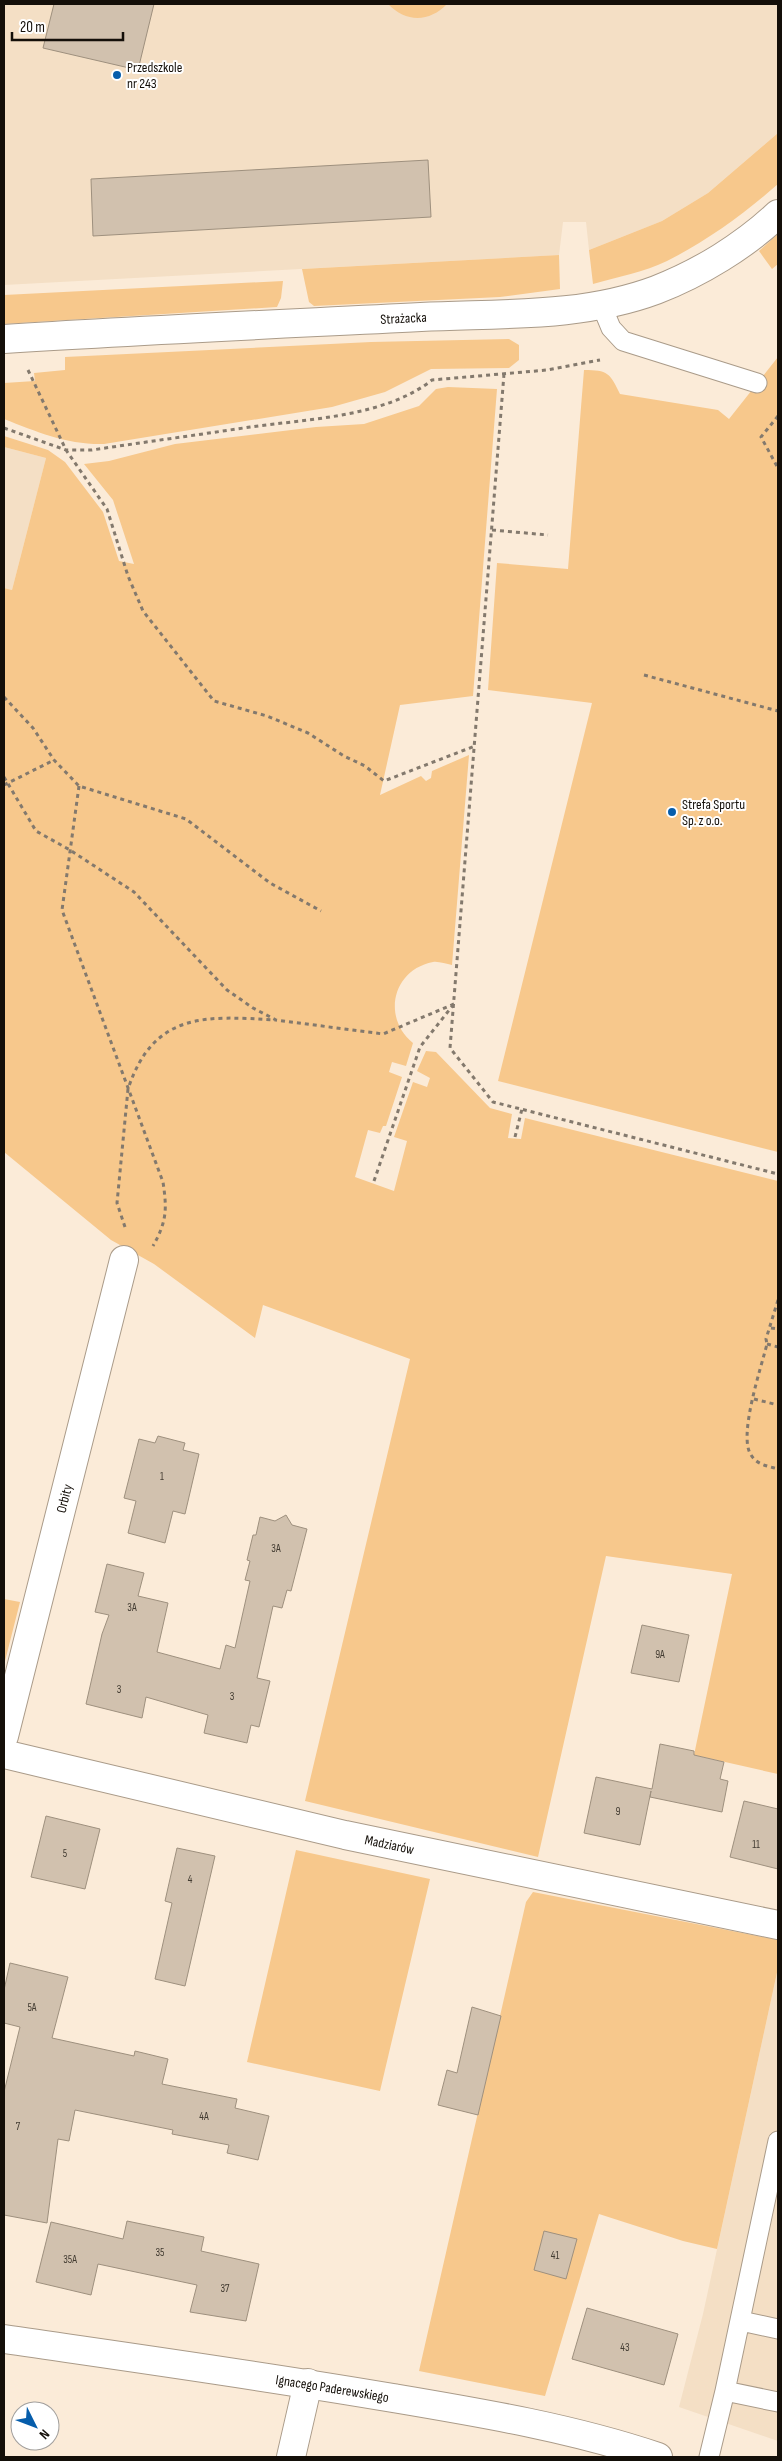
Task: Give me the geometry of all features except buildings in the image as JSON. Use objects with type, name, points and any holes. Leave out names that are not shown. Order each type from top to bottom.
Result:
[{"type":"street","name":"Strażacka","points":[[4,339],[452,316],[544,314],[601,304],[656,290],[715,261],[765,227],[778,214]]},
{"type":"street","name":"Orbity","points":[[4,1736],[124,1260]]},
{"type":"street","name":"Madziarów","points":[[4,1754],[345,1835],[778,1925]]},
{"type":"street","name":"Ignacego Paderewskiego","points":[[4,2339],[308,2383],[489,2414],[556,2429],[658,2457]]},
{"type":"street","points":[[291,2457],[308,2383]]},
{"type":"lane","points":[[601,304],[611,328],[623,341],[758,383]]},
{"type":"lane","points":[[709,2457],[741,2321],[778,2141]]},
{"type":"lane","points":[[741,2321],[778,2329]]},
{"type":"lane","points":[[725,2391],[778,2402]]},
{"type":"path","points":[[4,428],[66,450],[92,450],[346,414],[396,400],[418,391],[432,380],[504,374],[583,364]]},
{"type":"path","points":[[26,367],[66,450],[107,509],[128,576],[143,611],[214,701],[267,716],[308,733],[365,766],[384,781],[475,746]]},
{"type":"path","points":[[504,374],[450,1048],[494,1102],[778,1174]]},
{"type":"path","points":[[778,416],[761,436],[778,468]]},
{"type":"path","points":[[492,530],[548,535]]},
{"type":"path","points":[[644,675],[778,711]]},
{"type":"path","points":[[4,697],[34,728],[54,760],[79,786],[186,819],[270,883],[321,911]]},
{"type":"path","points":[[5,784],[54,760]]},
{"type":"path","points":[[4,777],[5,784],[36,831],[70,850],[134,892],[227,990],[252,1008],[276,1020]]},
{"type":"path","points":[[79,786],[62,910],[163,1182],[167,1209],[162,1231],[150,1253]]},
{"type":"path","points":[[131,1233],[125,1226],[117,1204],[128,1089],[134,1071],[144,1052],[163,1034],[184,1023],[225,1017],[276,1020],[383,1034],[455,1003]]},
{"type":"path","points":[[374,1181],[420,1047],[455,1003]]},
{"type":"path","points":[[515,1137],[522,1109]]},
{"type":"path","points":[[778,1300],[771,1328],[766,1338],[767,1344],[746,1430],[748,1450],[756,1461],[778,1469]]},
{"type":"path","points":[[771,1328],[778,1329]]},
{"type":"path","points":[[767,1344],[778,1347]]},
{"type":"path","points":[[754,1399],[778,1405]]},
{"type":"shaded area","points":[[4,4],[778,4],[778,133],[708,193],[662,221],[589,250],[586,222],[563,222],[559,255],[4,285]]},
{"type":"shaded area","points":[[388,4],[447,4],[433,14],[418,18],[402,15]]},
{"type":"shaded area","points":[[778,133],[778,184],[765,195],[711,235],[667,261],[640,271],[593,284],[589,250],[662,221],[708,193]]},
{"type":"shaded area","points":[[778,234],[778,264],[772,269],[759,251]]},
{"type":"shaded area","points":[[559,255],[560,289],[500,297],[314,306],[309,302],[302,269]]},
{"type":"shaded area","points":[[283,281],[281,298],[277,307],[4,324],[4,295]]},
{"type":"shaded area","points":[[509,339],[519,345],[519,360],[509,368],[431,369],[385,392],[332,407],[104,444],[65,440],[4,419],[4,383],[35,381],[34,373],[65,370],[65,357],[371,342]]},
{"type":"shaded area","name":"Strefa Sportu Sp. z o.o.","points":[[778,357],[778,1152],[498,1081],[592,703],[488,690],[497,563],[568,569],[584,370],[607,374],[614,381],[620,394],[718,410],[729,419]]},
{"type":"shaded area","points":[[448,387],[497,389],[473,696],[400,705],[380,795],[421,776],[426,781],[431,778],[432,771],[469,755],[452,965],[433,962],[419,967],[408,975],[400,985],[396,996],[395,1008],[397,1021],[403,1033],[413,1043],[406,1066],[392,1062],[389,1072],[402,1077],[386,1126],[383,1126],[380,1133],[368,1130],[355,1177],[394,1191],[407,1141],[394,1137],[413,1082],[427,1087],[430,1078],[417,1071],[426,1051],[436,1052],[490,1108],[512,1114],[508,1138],[521,1139],[525,1118],[778,1181],[778,1774],[694,1755],[732,1574],[606,1556],[538,1857],[305,1801],[410,1359],[263,1305],[255,1338],[154,1264],[111,1240],[4,1152],[4,588],[12,590],[46,458],[4,447],[4,436],[48,450],[65,462],[103,512],[119,561],[134,564],[113,500],[84,464],[109,461],[175,444],[316,427],[364,424],[419,406],[436,389]]},
{"type":"shaded area","points":[[4,447],[46,458],[12,590],[4,588]]},
{"type":"shaded area","points":[[4,1599],[20,1602],[4,1665]]},
{"type":"shaded area","points":[[296,1850],[430,1879],[380,2091],[247,2062]]},
{"type":"shaded area","points":[[533,1892],[778,1940],[778,1968],[717,2249],[683,2241],[599,2214],[545,2396],[419,2371],[526,1902]]},
{"type":"shaded area","points":[[778,1968],[778,2441],[679,2407],[703,2314]]},
{"type":"place","name":"Przedszkole nr 243","points":[[117,75]]},
{"type":"place","name":"Strefa Sportu Sp. z o.o.","points":[[672,812]]}]
